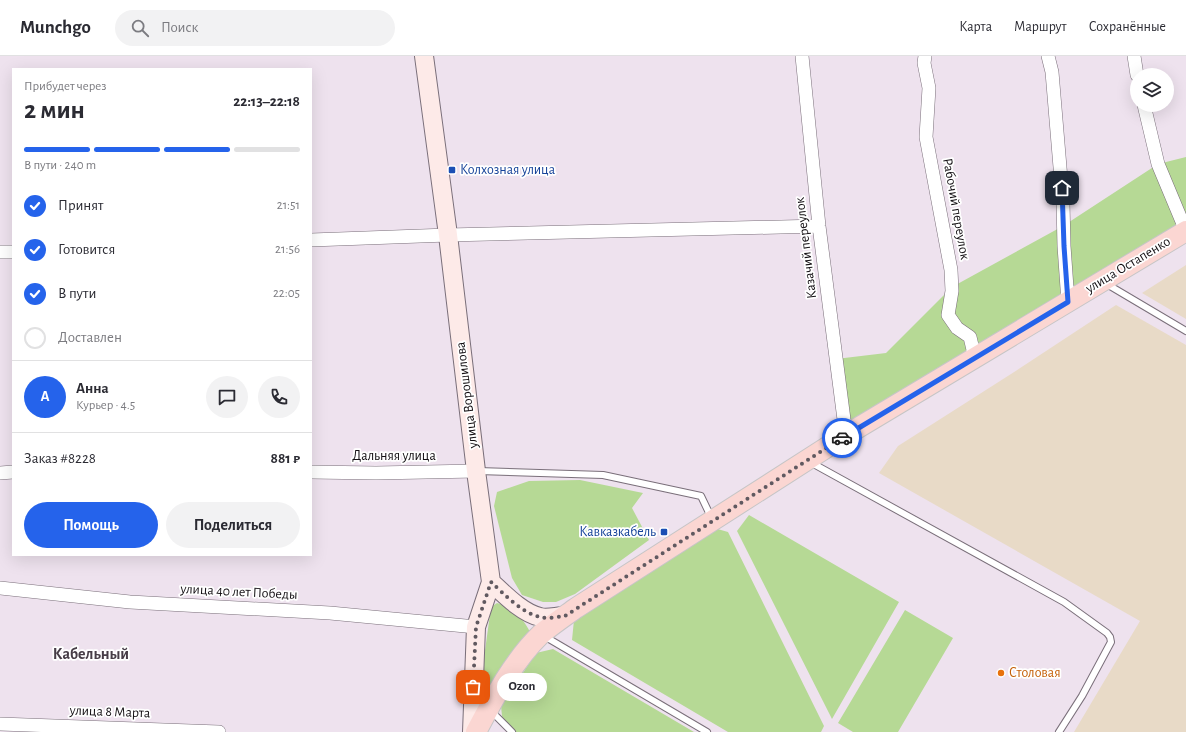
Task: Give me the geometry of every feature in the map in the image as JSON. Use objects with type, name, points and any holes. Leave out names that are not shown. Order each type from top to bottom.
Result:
[{"type":"main road","name":"улица Ворошилова","points":[[424,56],[491,582],[476,627],[472,732]]},
{"type":"main road","name":"улица Остапенко","points":[[476,732],[519,660],[541,634],[565,616],[846,435],[1186,231]]},
{"type":"main road","points":[[491,582],[507,597],[532,615],[541,617],[565,616]]},
{"type":"street","name":"Казачий переулок","points":[[802,56],[819,226],[846,435]]},
{"type":"street","name":"Рабочий переулок","points":[[925,56],[924,63],[929,88],[926,137],[951,270],[952,291],[948,315],[957,328],[970,337],[975,358]]},
{"type":"street","points":[[1048,56],[1052,72],[1063,203],[1068,302]]},
{"type":"street","points":[[1134,56],[1136,68]]},
{"type":"street","points":[[1146,112],[1158,164],[1186,231]]},
{"type":"street","points":[[312,240],[448,235],[819,226]]},
{"type":"street","points":[[0,252],[12,252]]},
{"type":"street","name":"Дальняя улица","points":[[312,472],[476,471]]},
{"type":"street","points":[[0,473],[12,472]]},
{"type":"street","name":"улица 40 лет Победы","points":[[0,588],[130,602],[330,613],[476,627]]},
{"type":"street","name":"улица 8 Марта","points":[[0,724],[218,732]]},
{"type":"lane","points":[[1102,281],[1186,330]]},
{"type":"lane","points":[[806,460],[1064,602],[1107,633],[1111,642],[1082,696],[1059,732]]},
{"type":"lane","points":[[476,471],[603,475],[701,496],[712,520]]},
{"type":"lane","points":[[541,634],[706,732]]},
{"type":"lane","points":[[489,708],[512,732]]},
{"type":"shaded area","points":[[1186,265],[1186,319],[1142,293]]},
{"type":"shaded area","points":[[1116,305],[1186,345],[1186,732],[1074,732],[1140,621],[879,473],[898,446]]},
{"type":"green space","points":[[1186,157],[1186,231],[846,435],[836,359],[886,353],[952,287],[1063,226],[1158,164]]},
{"type":"green space","points":[[580,480],[643,493],[632,508],[649,540],[575,594],[556,602],[543,602],[522,595],[512,578],[494,506],[497,492],[529,481]]},
{"type":"green space","points":[[749,515],[899,602],[832,719],[737,531]]},
{"type":"green space","points":[[714,528],[728,532],[824,726],[821,732],[728,732],[572,640],[574,620]]},
{"type":"green space","points":[[497,603],[512,610],[524,622],[530,632],[483,700],[479,694],[491,607]]},
{"type":"green space","points":[[905,610],[953,638],[898,732],[853,732],[838,723]]},
{"type":"green space","points":[[553,649],[694,732],[514,732],[506,725],[502,716],[501,706],[536,653]]},
{"type":"way so far","points":[[473,687],[476,627],[491,582],[507,597],[532,615],[541,617],[565,616],[842,438]]},
{"type":"place","name":"Колхозная улица","points":[[452,170]]},
{"type":"place","name":"Кавказкабель","points":[[664,532]]},
{"type":"place","name":"Столовая","points":[[1001,673]]},
{"type":"place","name":"Ozon","points":[[473,687]]},
{"type":"district","name":"Кабельный","points":[[91,654]]},
{"type":"route","points":[[842,438],[1068,302],[1062,188]]}]
